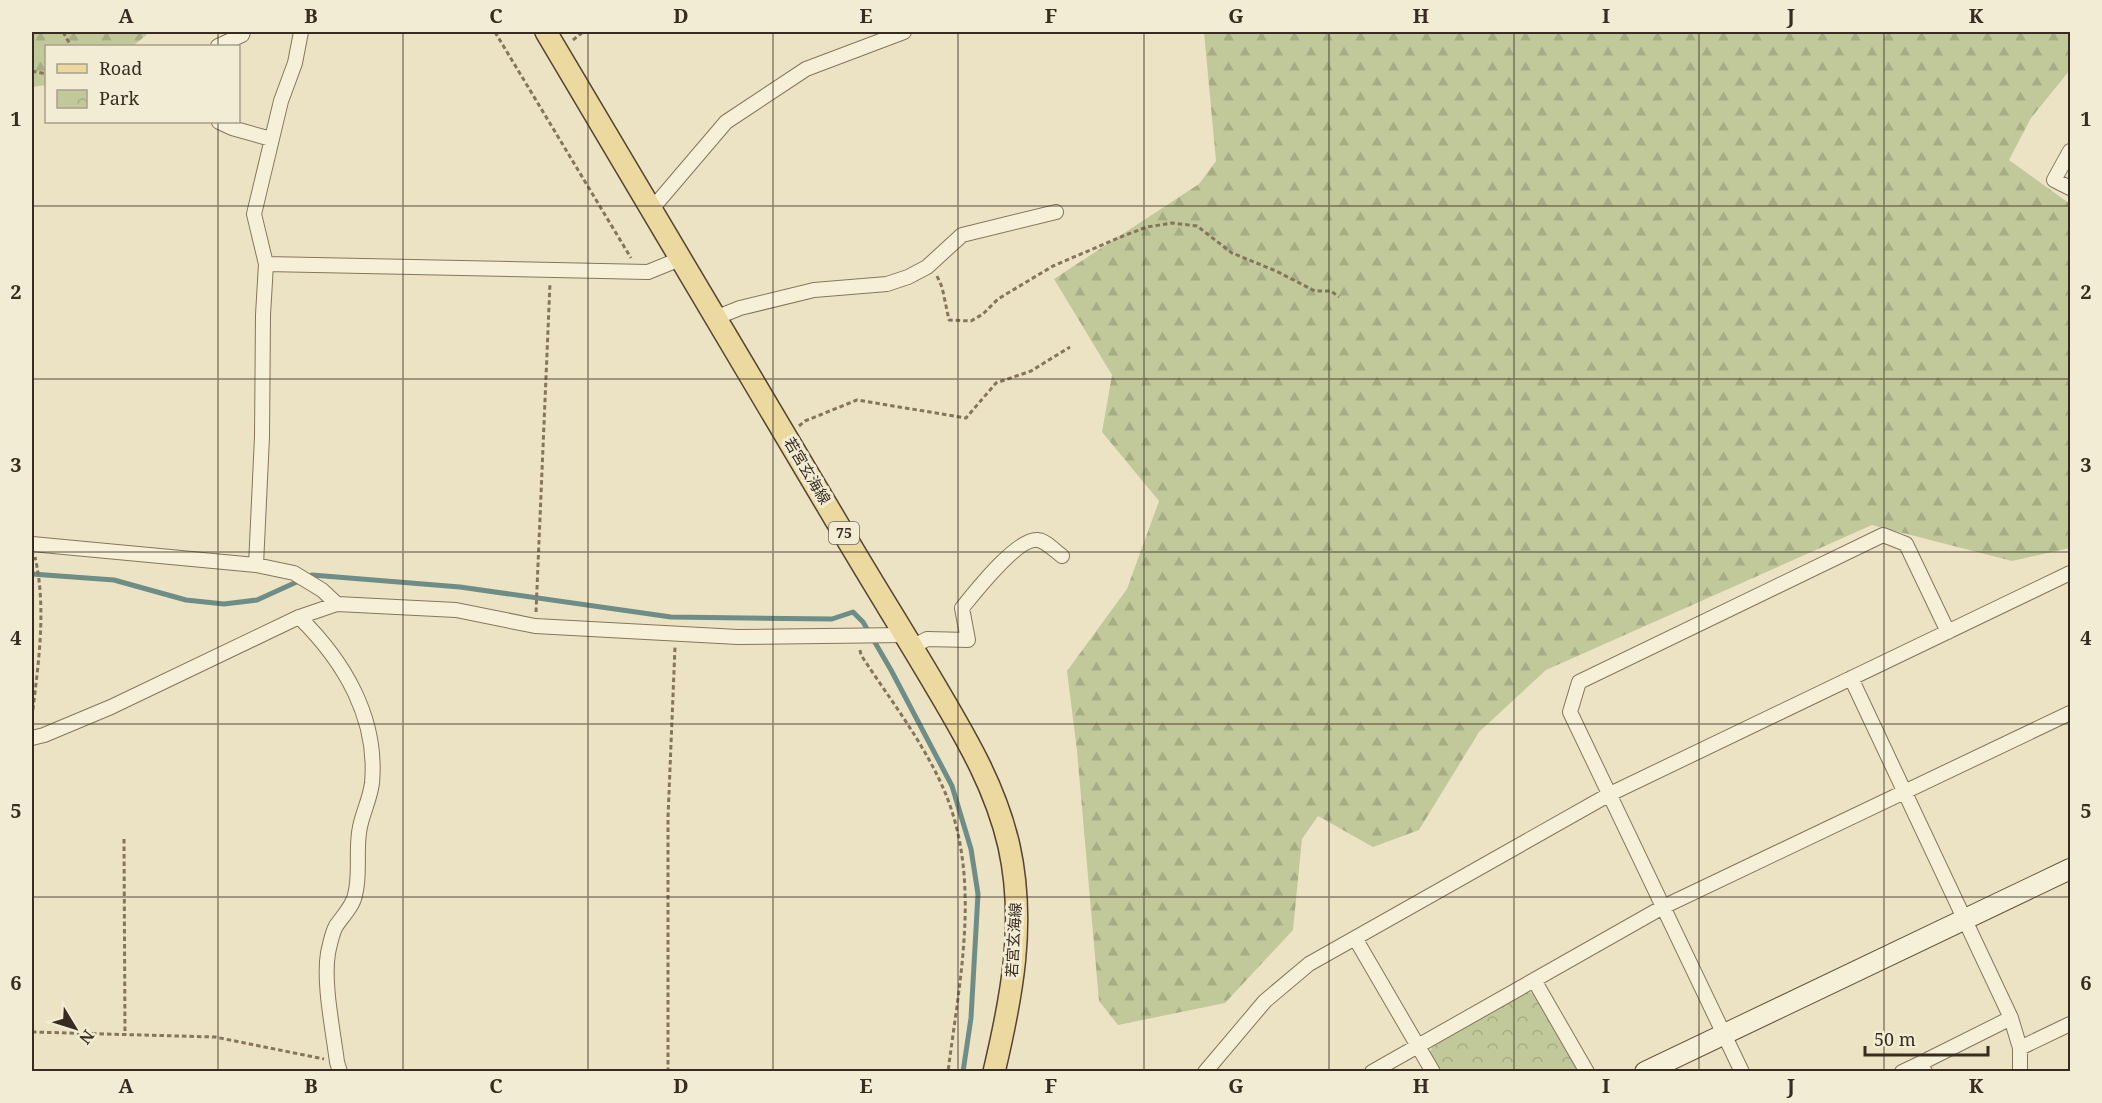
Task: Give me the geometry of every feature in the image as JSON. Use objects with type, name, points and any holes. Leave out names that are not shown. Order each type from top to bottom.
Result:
[{"type":"main road","name":"若宮玄海線","points":[[546,32],[979,760],[1001,818],[1014,871],[1018,911],[1016,949],[1007,1016],[994,1071]]},
{"type":"street","points":[[220,45],[242,36],[243,32]]},
{"type":"street","points":[[255,564],[261,459],[262,315],[266,264],[254,214],[281,100],[295,63],[301,32]]},
{"type":"street","points":[[651,210],[726,122],[806,69],[904,32]]},
{"type":"street","points":[[221,123],[271,139]]},
{"type":"street","points":[[2070,151],[2054,180],[2070,188]]},
{"type":"street","points":[[715,318],[740,308],[814,290],[887,284],[927,267],[962,235],[1056,212]]},
{"type":"street","points":[[266,264],[648,272],[680,259]]},
{"type":"street","points":[[1742,1071],[1570,712],[1579,682],[1883,535],[1906,544],[1948,633]]},
{"type":"street","points":[[32,738],[111,707],[299,617],[337,604],[456,610],[535,626],[738,637],[968,640],[962,608],[1014,550],[1028,540],[1040,540],[1062,556]]},
{"type":"street","points":[[32,544],[255,564],[294,573],[322,590],[337,604]]},
{"type":"street","points":[[1205,1071],[1265,1001],[1309,964],[1610,794],[2070,573]]},
{"type":"street","points":[[299,617],[312,630],[351,683],[368,723],[373,756],[369,800],[359,828],[359,877],[355,898],[334,929],[328,954],[327,979],[339,1067]]},
{"type":"street","points":[[1851,678],[2011,1018],[2020,1048],[2020,1071]]},
{"type":"street","points":[[1372,1071],[1663,907],[2070,713]]},
{"type":"street","points":[[1645,1071],[2070,869]]},
{"type":"street","points":[[1355,938],[1433,1071]]},
{"type":"street","points":[[1534,980],[1587,1071]]},
{"type":"street","points":[[1902,1071],[1923,1067],[2011,1018]]},
{"type":"street","points":[[2020,1048],[2070,1024]]},
{"type":"path","points":[[495,32],[631,257],[633,272]]},
{"type":"path","points":[[927,267],[935,273],[942,286],[949,321],[971,321],[998,299],[1053,266],[1147,227],[1172,224],[1197,226],[1232,253],[1316,291],[1331,291],[1339,297]]},
{"type":"path","points":[[535,626],[550,270]]},
{"type":"path","points":[[786,437],[805,421],[857,400],[966,418],[996,383],[1031,371],[1070,347]]},
{"type":"path","points":[[32,544],[38,570],[40,614],[38,670],[32,717]]},
{"type":"path","points":[[668,1071],[668,817],[675,633]]},
{"type":"path","points":[[857,637],[861,655],[921,746],[940,780],[954,821],[964,865],[967,900],[964,941],[948,1071]]},
{"type":"path","points":[[124,839],[125,1035]]},
{"type":"path","points":[[32,1032],[214,1037],[339,1067]]},
{"type":"green space","points":[[32,32],[150,32],[134,45],[45,45],[45,85],[32,87]]},
{"type":"green space","points":[[1204,32],[2070,32],[2070,70],[2031,118],[2009,160],[2070,204],[2070,548],[2012,561],[1872,525],[1546,670],[1479,732],[1419,830],[1373,847],[1318,816],[1302,839],[1293,930],[1225,1003],[1118,1025],[1099,1001],[1077,751],[1067,671],[1127,589],[1159,501],[1102,432],[1112,375],[1054,279],[1199,184],[1216,161]]},
{"type":"green space","points":[[1529,992],[1537,995],[1580,1071],[1441,1071],[1430,1052],[1433,1045]]},
{"type":"waterway","points":[[32,574],[114,580],[186,600],[224,604],[257,600],[312,575],[460,587],[671,617],[832,619],[853,612],[863,622],[891,670],[952,786],[971,849],[978,894],[971,1018],[963,1072]]}]
